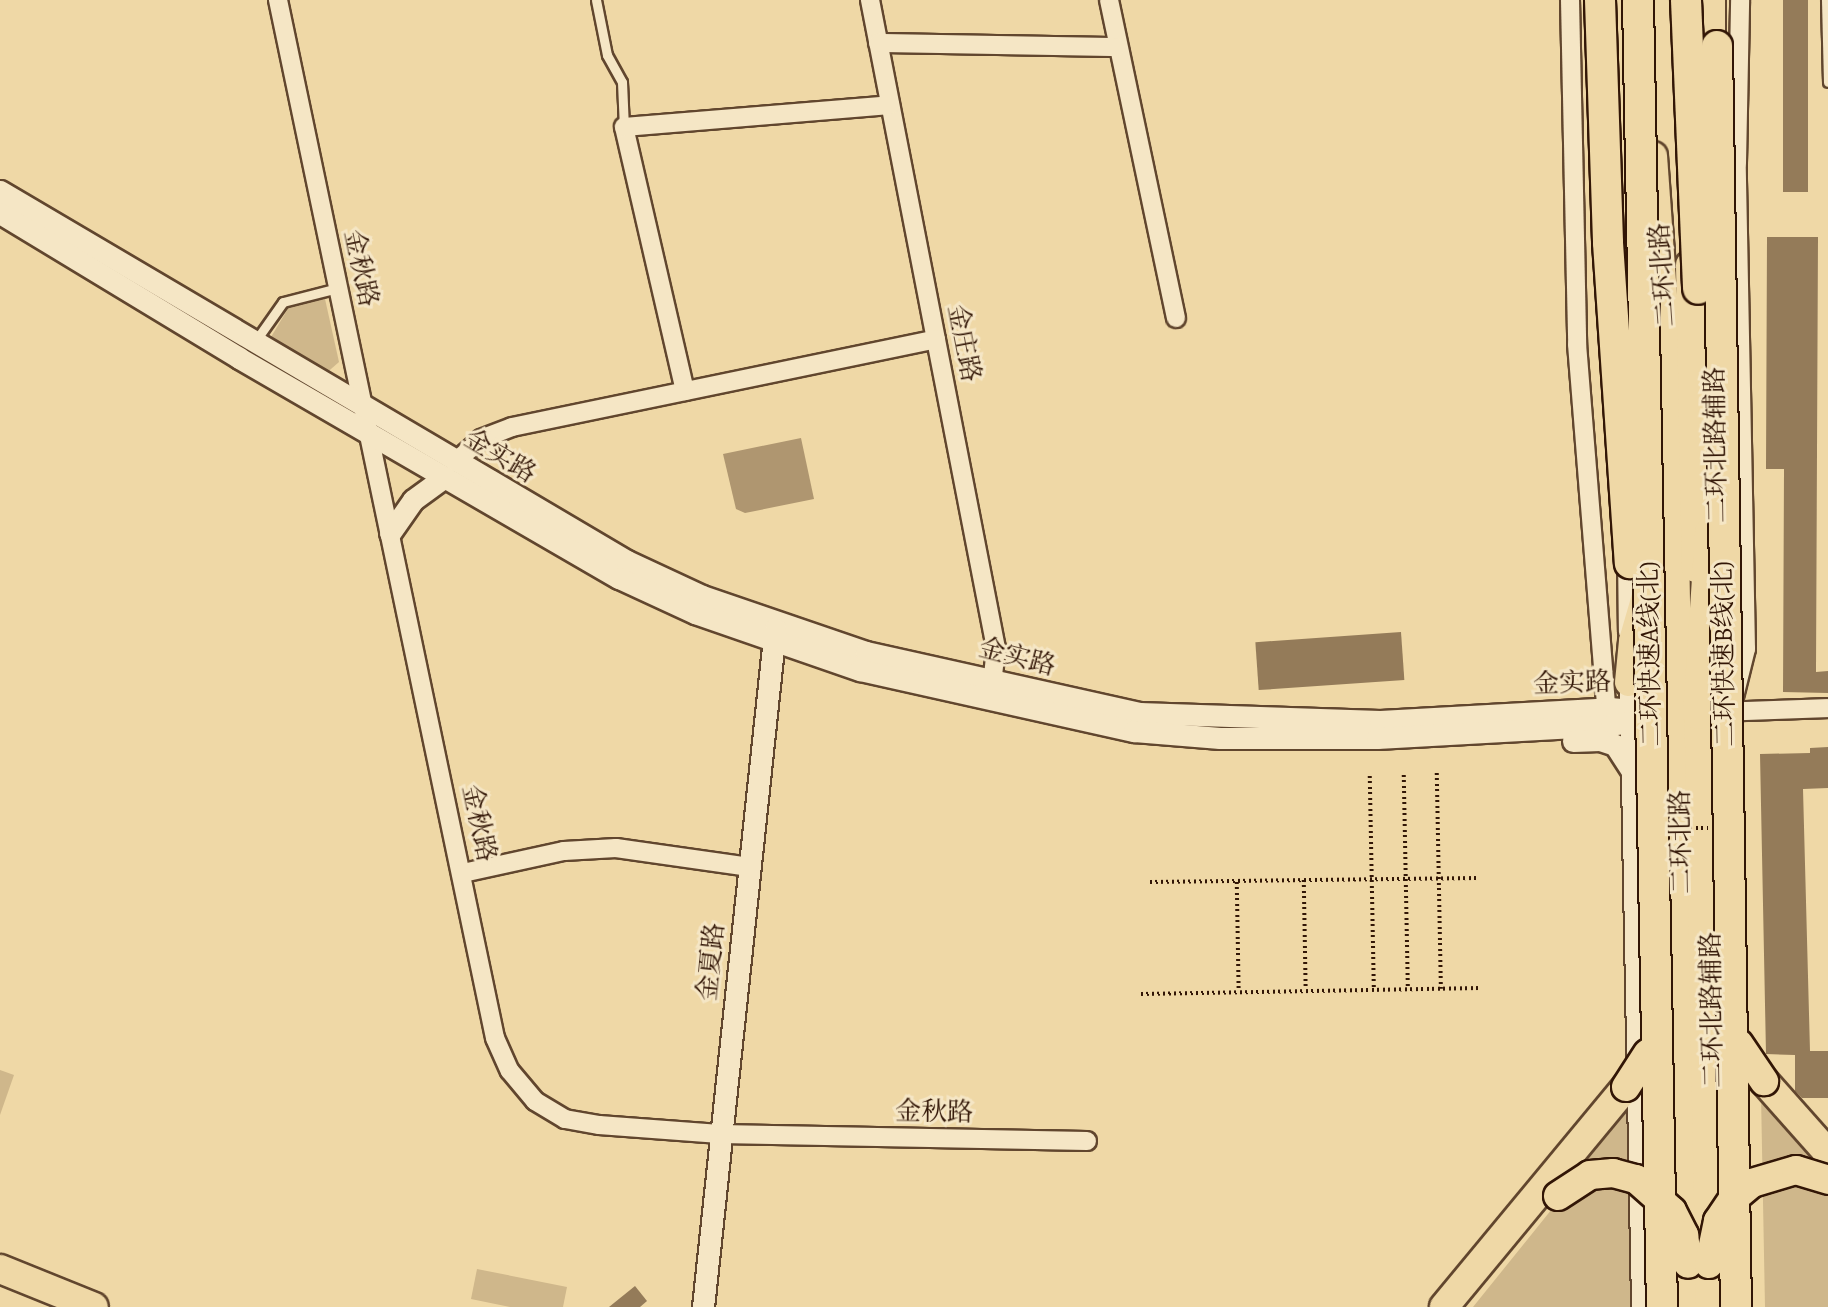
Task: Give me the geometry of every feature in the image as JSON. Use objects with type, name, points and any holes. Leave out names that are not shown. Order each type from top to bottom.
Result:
[{"type":"highway","points":[[1600,0],[1611,283],[1661,839]]},
{"type":"highway","name":"二环快速A线(北)","points":[[1639,0],[1661,839],[1662,1307]]},
{"type":"highway","points":[[1686,0],[1726,740]]},
{"type":"highway","points":[[1688,714],[1710,557],[1693,484],[1710,0]]},
{"type":"highway","name":"二环快速B线(北)","points":[[1717,0],[1736,1307]]},
{"type":"main road","name":"二环北路","points":[[1639,0],[1665,298],[1693,484]]},
{"type":"main road","name":"二环北路","points":[[1686,0],[1693,484],[1688,714],[1692,937],[1699,1264],[1710,1307]]},
{"type":"main road","points":[[1629,704],[1633,641],[1669,524],[1693,484]]},
{"type":"main road","points":[[1710,557],[1731,620],[1733,704]]},
{"type":"main road","points":[[1692,937],[1739,1044],[1764,1081],[1828,1153]]},
{"type":"main road","points":[[1444,1307],[1626,1087],[1648,1052],[1692,937]]},
{"type":"main road","points":[[1699,1264],[1718,1221],[1733,1199],[1752,1183],[1797,1170],[1828,1180]]},
{"type":"main road","points":[[1466,1307],[1558,1196],[1590,1175],[1613,1173],[1636,1179],[1672,1211],[1699,1264]]},
{"type":"main road","name":"二环北路","points":[[1689,1307],[1699,1264]]},
{"type":"main road","points":[[0,1269],[94,1307]]},
{"type":"street","name":"金秋路","points":[[278,0],[364,406],[366,430],[463,873],[495,1038],[510,1071],[535,1101],[565,1119],[587,1123],[720,1134],[1087,1141]]},
{"type":"street","name":"金庄路","points":[[870,0],[996,648],[992,688]]},
{"type":"street","points":[[1109,0],[1116,47],[1176,318]]},
{"type":"street","points":[[1570,0],[1577,344],[1606,708]]},
{"type":"street","points":[[1639,0],[1640,109],[1625,453],[1641,1307]]},
{"type":"street","name":"二环北路辅路","points":[[1740,0],[1737,163],[1746,649],[1742,678],[1733,704],[1744,1307]]},
{"type":"street","points":[[878,43],[1116,47]]},
{"type":"street","points":[[685,391],[624,127],[890,104]]},
{"type":"street","name":"金实路","points":[[0,191],[253,344],[364,406],[450,469]]},
{"type":"street","name":"金实路","points":[[0,213],[366,430],[450,469],[626,561],[775,633],[866,652],[1147,732],[1220,738],[1439,735],[1629,704],[1688,714]]},
{"type":"street","points":[[390,533],[413,500],[481,439],[512,427],[936,339]]},
{"type":"street","name":"金夏路","points":[[703,1307],[775,633]]},
{"type":"street","name":"金实路","points":[[992,688],[1139,713],[1223,718],[1380,720],[1606,708],[1629,704]]},
{"type":"street","points":[[1688,714],[1733,704],[1828,708]]},
{"type":"street","points":[[1439,735],[1484,745],[1600,740],[1622,750],[1631,770]]},
{"type":"street","points":[[463,873],[564,851],[616,848],[750,867]]},
{"type":"lane","points":[[597,0],[607,55],[622,82],[624,127]]},
{"type":"lane","points":[[1826,0],[1828,82]]},
{"type":"lane","points":[[253,344],[283,302],[338,288]]},
{"type":"path","points":[[1437,773],[1441,989]]},
{"type":"path","points":[[1404,775],[1408,989]]},
{"type":"path","points":[[1370,776],[1374,990]]},
{"type":"path","points":[[1661,839],[1722,828]]},
{"type":"path","points":[[1150,881],[1478,878]]},
{"type":"path","points":[[1304,880],[1306,990]]},
{"type":"path","points":[[1237,881],[1239,992]]},
{"type":"path","points":[[1141,994],[1480,988]]},
{"type":"shaded area","points":[[325,299],[339,362],[323,376],[268,342],[289,307]]},
{"type":"shaded area","points":[[801,438],[814,499],[745,513],[736,509],[723,454]]},
{"type":"shaded area","points":[[0,1070],[14,1075],[0,1115]]},
{"type":"shaded area","points":[[1761,1095],[1828,1171],[1828,1307],[1765,1307]]},
{"type":"shaded area","points":[[1630,1100],[1633,1307],[1473,1307],[1564,1194],[1571,1166]]},
{"type":"shaded area","points":[[477,1269],[567,1287],[563,1307],[510,1307],[471,1299]]},
{"type":"building","points":[[1783,0],[1808,0],[1808,192],[1783,192]]},
{"type":"building","points":[[1767,237],[1818,237],[1816,672],[1828,671],[1828,693],[1783,692],[1784,469],[1766,469]]},
{"type":"building","points":[[1401,632],[1404,680],[1259,690],[1255,642]]},
{"type":"building","points":[[1828,747],[1828,788],[1803,789],[1810,1051],[1828,1051],[1828,1098],[1802,1098],[1795,1091],[1795,1055],[1766,1054],[1760,754],[1810,753],[1810,748]]},
{"type":"building","points":[[635,1286],[647,1301],[640,1307],[609,1307]]}]
